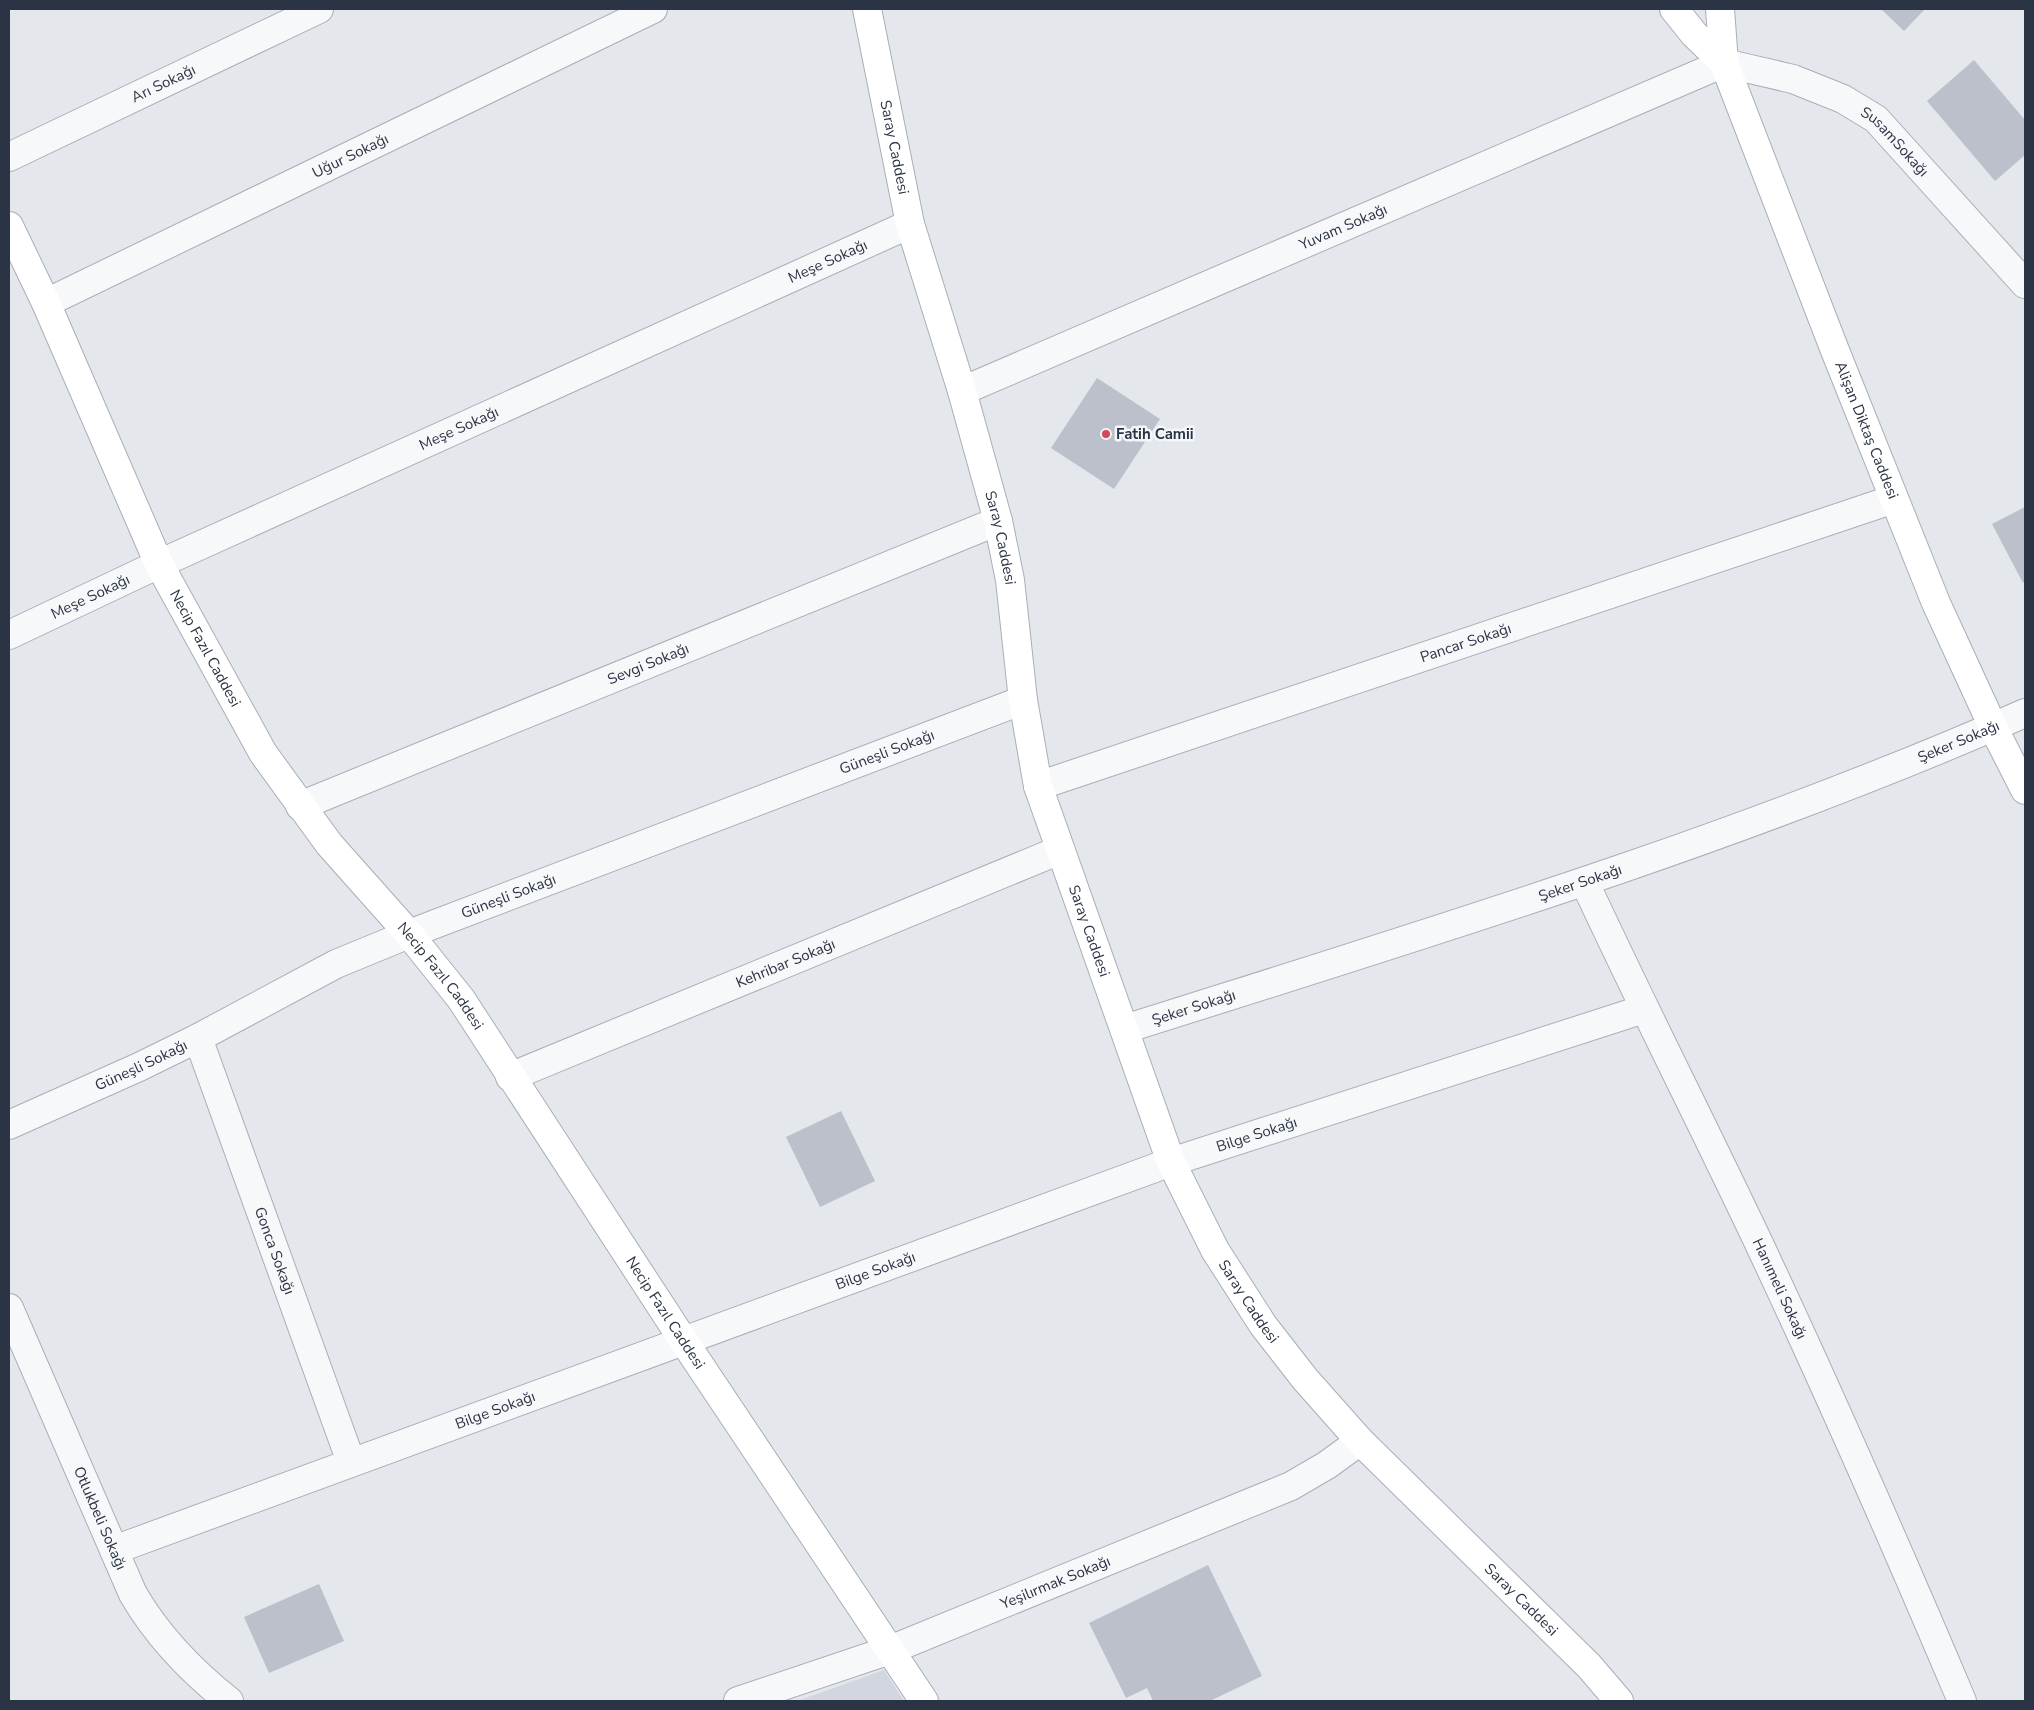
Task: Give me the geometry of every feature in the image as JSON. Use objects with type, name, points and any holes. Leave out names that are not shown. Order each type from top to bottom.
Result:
[{"type":"street","name":"Arı Sokağı","points":[[9,157],[319,9]]},
{"type":"street","name":"Uğur Sokağı","points":[[46,303],[653,9]]},
{"type":"street","name":"Saray Caddesi","points":[[867,9],[910,224],[962,391],[998,522],[1010,580],[1023,700],[1038,786],[1171,1162],[1215,1250],[1263,1325],[1305,1379],[1360,1441],[1589,1666],[1619,1701]]},
{"type":"street","name":"Alişan Diktaş Caddesi","points":[[1674,9],[1694,34],[1724,63]]},
{"type":"street","name":"Alişan Diktaş Caddesi","points":[[1720,9],[1724,63],[1936,603],[1993,727],[2025,790]]},
{"type":"street","name":"SusamSokağı","points":[[1724,63],[1793,80],[1843,99],[1876,119],[2025,284]]},
{"type":"street","name":"Yuvam Sokağı","points":[[962,391],[1724,63]]},
{"type":"street","name":"Meşe Sokağı","points":[[9,635],[159,564],[910,224]]},
{"type":"street","name":"Necip Fazıl Caddesi","points":[[9,226],[46,303],[159,564],[263,753],[329,844],[409,934],[461,999],[683,1340],[924,1701]]},
{"type":"street","name":"Pancar Sokağı","points":[[1038,786],[1894,498]]},
{"type":"street","name":"Sevgi Sokağı","points":[[300,806],[998,522]]},
{"type":"street","name":"Güneşli Sokağı","points":[[9,1125],[198,1038],[336,964],[409,934],[1023,700]]},
{"type":"street","name":"Şeker Sokağı","points":[[1125,1029],[1585,883],[1883,774],[2025,713]]},
{"type":"street","name":"Kehribar Sokağı","points":[[510,1077],[1060,850]]},
{"type":"street","name":"Hanımeli Sokağı","points":[[1585,883],[1644,1009],[1762,1250],[1894,1541],[1962,1701]]},
{"type":"street","name":"Bilge Sokağı","points":[[114,1550],[1171,1162],[1644,1009]]},
{"type":"street","name":"Gonca Sokağı","points":[[198,1038],[351,1462]]},
{"type":"street","name":"Otlukbeli Sokağı","points":[[9,1308],[133,1594],[149,1622],[200,1678],[229,1701]]},
{"type":"street","name":"Yeşilırmak Sokağı","points":[[738,1701],[890,1650],[1290,1486],[1328,1465],[1360,1441]]},
{"type":"shaded area","points":[[884,1670],[904,1701],[797,1701]]},
{"type":"building","points":[[1881,9],[1925,9],[1904,31]]},
{"type":"building","points":[[1974,60],[2025,120],[2025,155],[1995,181],[1927,101]]},
{"type":"building","name":"Fatih Camii","points":[[1097,378],[1160,419],[1114,489],[1051,448]]},
{"type":"building","points":[[2025,507],[2025,581],[2023,583],[1992,524]]},
{"type":"building","points":[[841,1111],[875,1181],[820,1207],[786,1137]]},
{"type":"building","points":[[1208,1565],[1262,1676],[1210,1701],[1153,1701],[1147,1688],[1126,1698],[1089,1623]]},
{"type":"building","points":[[319,1584],[344,1641],[269,1673],[244,1617]]},
{"type":"place","name":"Fatih Camii","points":[[1106,434]]}]
